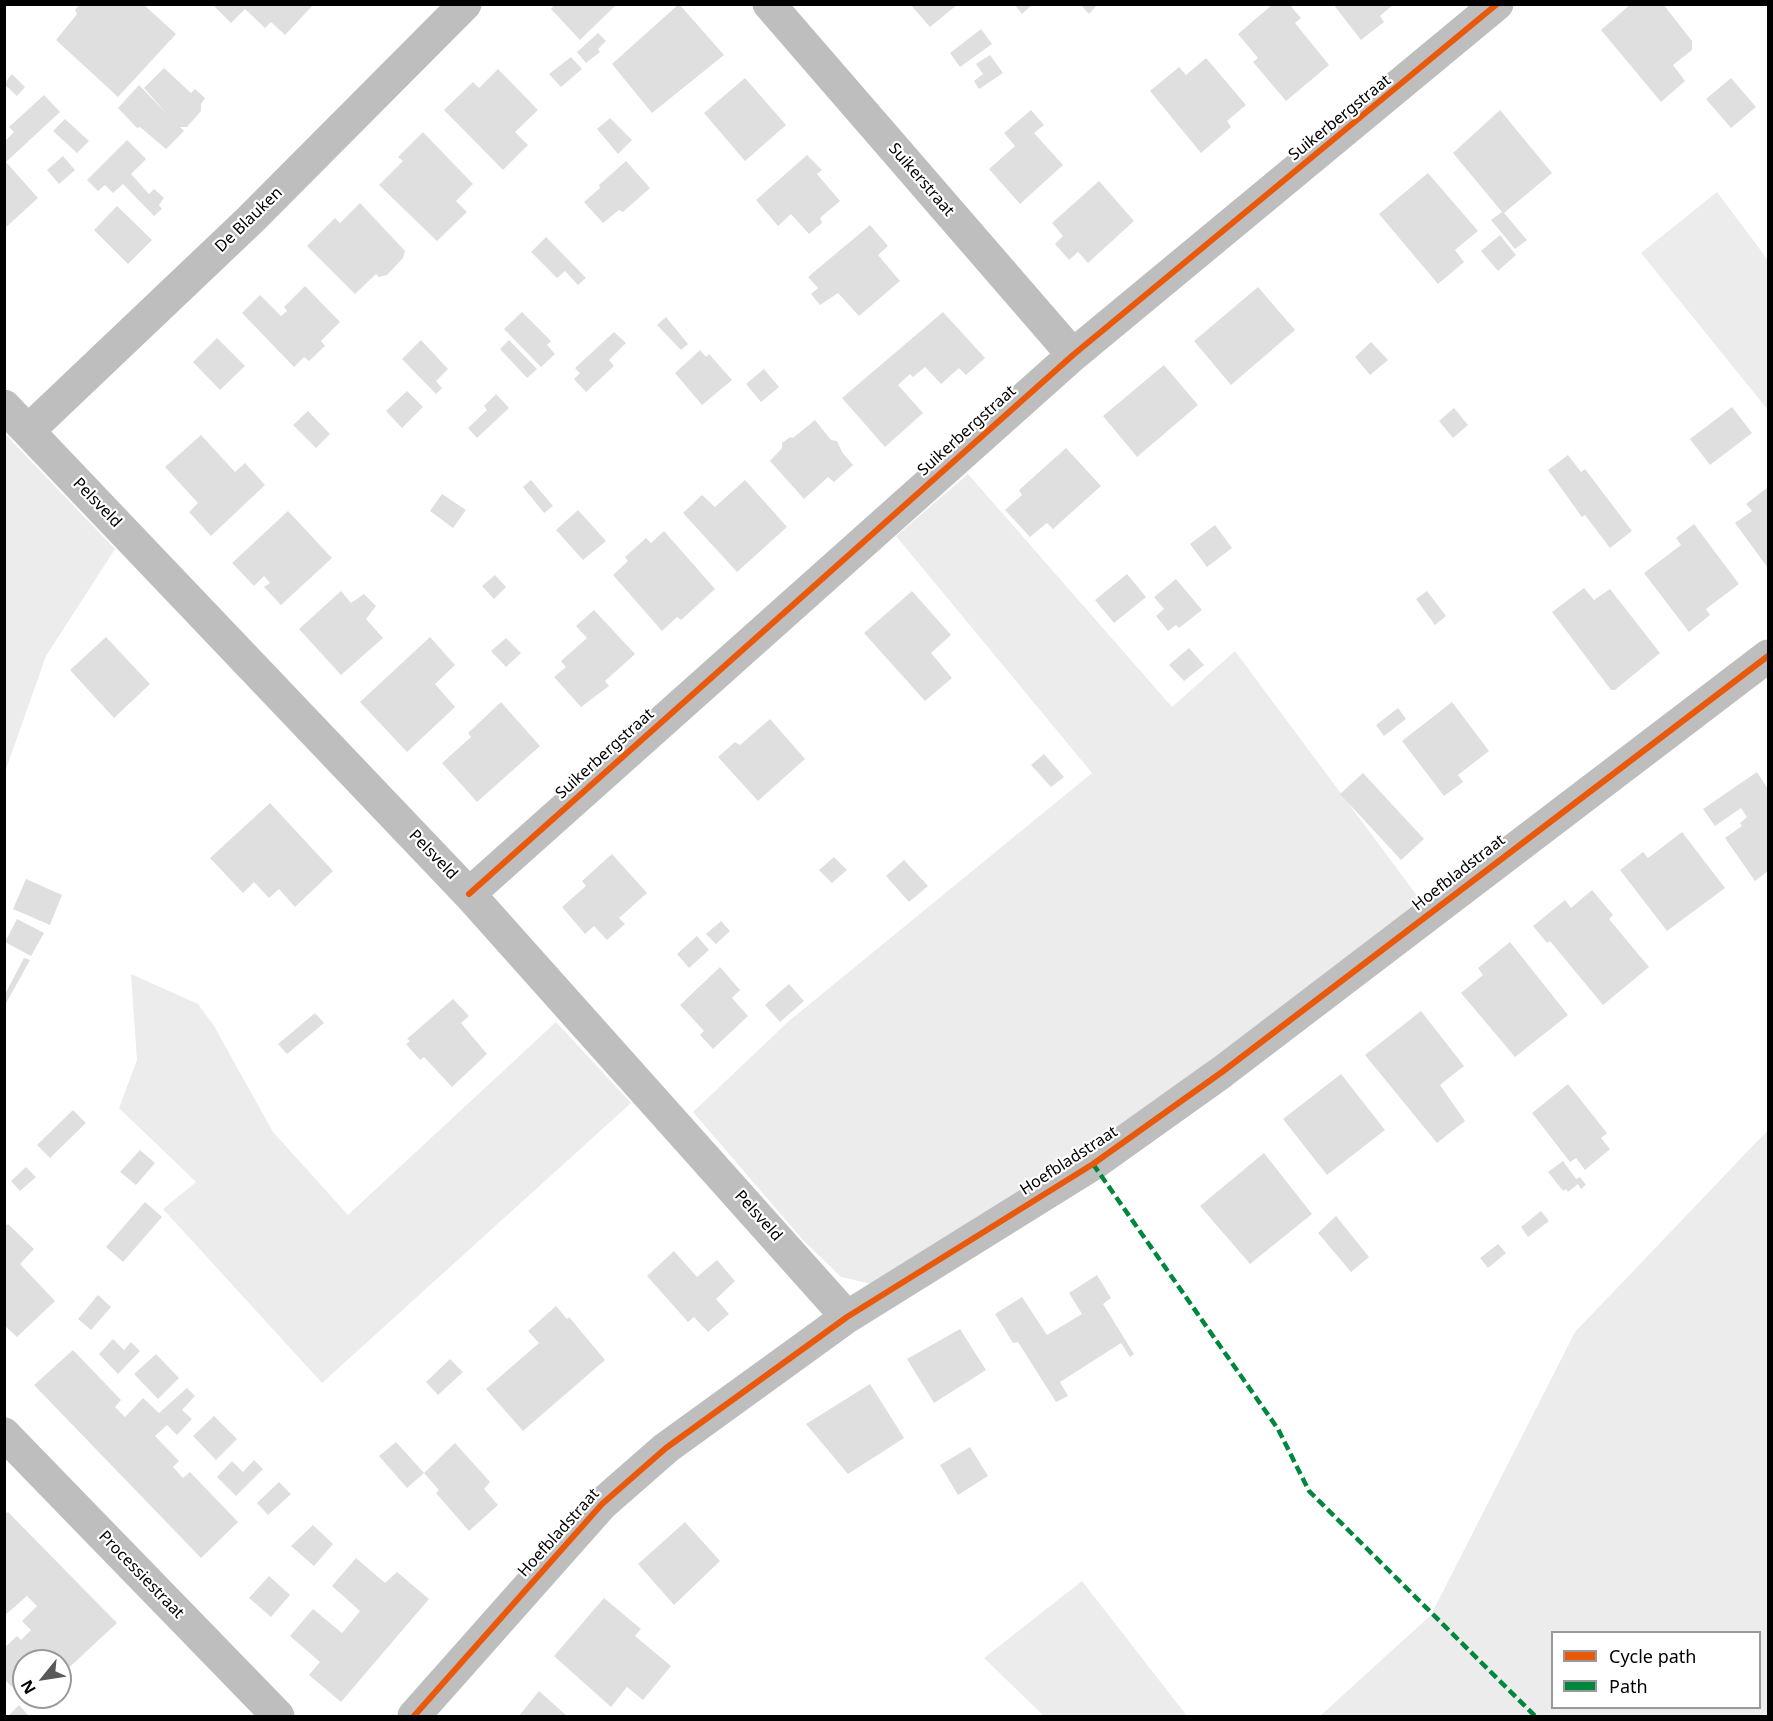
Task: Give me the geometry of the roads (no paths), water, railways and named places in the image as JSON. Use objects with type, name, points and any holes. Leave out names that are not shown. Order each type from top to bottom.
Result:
[{"type":"street","name":"De Blauken","points":[[28,431],[250,220],[465,4]]},
{"type":"street","name":"Suikerstraat","points":[[769,4],[1073,355]]},
{"type":"street","name":"Suikerbergstraat","points":[[469,894],[1073,355],[1497,4]]},
{"type":"street","name":"Pelsveld","points":[[4,406],[469,894],[847,1317]]},
{"type":"street","name":"Hoefbladstraat","points":[[414,1716],[602,1504],[666,1448],[847,1317],[1093,1164],[1222,1072],[1768,656]]},
{"type":"street","name":"Processiestraat","points":[[4,1434],[278,1716]]}]
